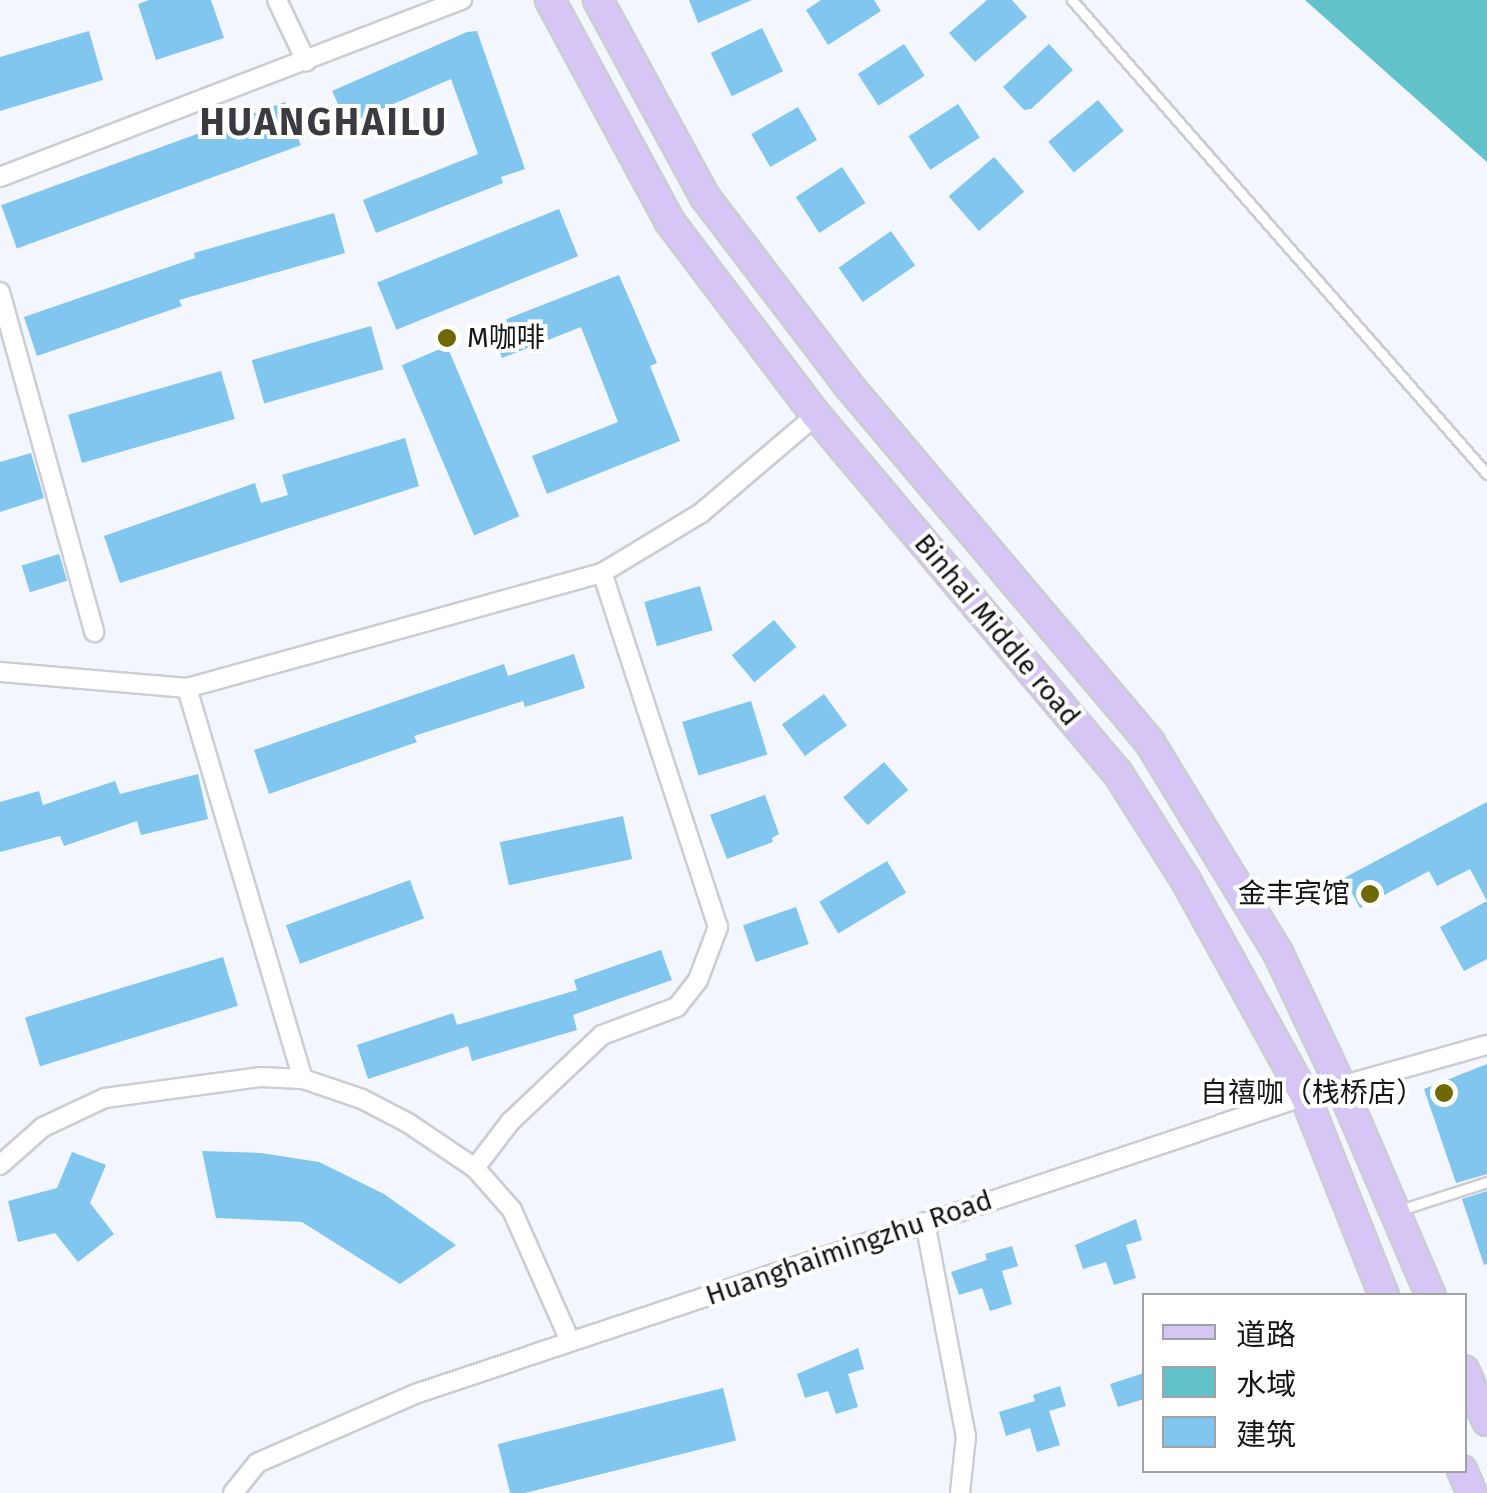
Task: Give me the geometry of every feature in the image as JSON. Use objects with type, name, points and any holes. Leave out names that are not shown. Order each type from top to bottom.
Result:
[{"type":"main road","name":"Binhai Middle road","points":[[550,0],[670,222],[816,415],[1116,772],[1185,878],[1305,1096],[1383,1293]]},
{"type":"main road","name":"Binhai Middle road","points":[[598,0],[705,196],[848,385],[1150,744],[1278,953],[1341,1086],[1430,1293]]},
{"type":"main road","points":[[1467,1377],[1487,1420]]},
{"type":"street","points":[[277,0],[306,61]]},
{"type":"street","points":[[0,177],[462,0]]},
{"type":"street","points":[[0,292],[94,632]]},
{"type":"street","points":[[0,672],[187,688],[602,573],[701,514],[816,415]]},
{"type":"street","points":[[475,1168],[510,1122],[602,1036],[677,1006],[698,980],[718,927],[602,573]]},
{"type":"street","points":[[187,688],[303,1079]]},
{"type":"street","name":"Huanghaimingzhu Road","points":[[233,1493],[257,1462],[329,1428],[570,1342],[1305,1096],[1487,1045]]},
{"type":"street","points":[[0,1165],[43,1126],[105,1098],[199,1083],[303,1079],[362,1099],[408,1122],[475,1168],[512,1210],[570,1342]]},
{"type":"street","points":[[926,1222],[966,1436],[960,1493]]},
{"type":"lane","points":[[1072,0],[1487,474]]},
{"type":"lane","points":[[1394,1212],[1487,1182]]},
{"type":"water","points":[[1305,0],[1487,0],[1487,162]]},
{"type":"building","points":[[149,0],[211,0],[224,38],[156,60],[138,4]]},
{"type":"building","points":[[689,0],[752,0],[698,23]]},
{"type":"building","points":[[821,0],[874,0],[881,11],[828,45],[806,10]]},
{"type":"building","points":[[987,0],[1012,0],[1027,17],[975,62],[949,33]]},
{"type":"building","points":[[762,28],[783,71],[732,96],[711,53]]},
{"type":"building","points":[[89,31],[103,80],[0,111],[0,57]]},
{"type":"building","points":[[477,31],[525,169],[501,177],[503,183],[376,233],[363,200],[478,154],[451,79],[347,124],[332,91]]},
{"type":"building","points":[[904,44],[925,76],[879,106],[858,74]]},
{"type":"building","points":[[1049,44],[1073,70],[1031,109],[1024,110],[1003,87]]},
{"type":"building","points":[[1098,100],[1124,131],[1074,172],[1048,142]]},
{"type":"building","points":[[285,102],[301,145],[17,249],[1,205]]},
{"type":"building","points":[[958,104],[980,138],[930,170],[909,136]]},
{"type":"building","points":[[798,107],[817,140],[770,167],[751,134]]},
{"type":"building","points":[[994,157],[1024,192],[979,231],[949,196]]},
{"type":"building","points":[[842,167],[865,203],[819,233],[796,197]]},
{"type":"building","points":[[559,209],[578,256],[396,330],[377,282]]},
{"type":"building","points":[[334,213],[345,253],[179,300],[182,306],[37,356],[24,317],[195,258],[194,253]]},
{"type":"building","points":[[891,231],[915,265],[863,302],[839,268]]},
{"type":"building","points":[[619,275],[657,363],[650,366],[680,441],[547,494],[532,456],[618,422],[581,327],[502,358],[489,326]]},
{"type":"building","points":[[371,326],[383,369],[264,403],[252,360]]},
{"type":"building","points":[[447,346],[519,516],[474,535],[402,365]]},
{"type":"building","points":[[221,371],[235,419],[82,463],[68,415]]},
{"type":"building","points":[[405,438],[419,486],[120,583],[104,536],[255,483],[261,503],[288,495],[282,475]]},
{"type":"building","points":[[31,453],[44,498],[0,512],[0,462]]},
{"type":"building","points":[[59,554],[67,581],[30,592],[22,565]]},
{"type":"building","points":[[700,586],[713,630],[657,646],[644,602]]},
{"type":"building","points":[[774,620],[796,647],[754,682],[732,655]]},
{"type":"building","points":[[574,654],[585,688],[525,707],[523,701],[414,736],[417,742],[269,794],[254,750],[504,664],[508,676]]},
{"type":"building","points":[[824,694],[847,726],[805,756],[782,725]]},
{"type":"building","points":[[751,701],[767,755],[699,776],[682,722]]},
{"type":"building","points":[[884,762],[908,790],[868,825],[843,797]]},
{"type":"building","points":[[198,774],[208,819],[141,835],[137,821],[64,846],[60,836],[0,852],[0,802],[39,791],[43,805],[115,781],[120,794]]},
{"type":"building","points":[[765,795],[779,834],[772,838],[773,842],[727,859],[710,815]]},
{"type":"building","name":"金丰宾馆","points":[[1487,802],[1487,901],[1470,869],[1437,886],[1429,871],[1360,908],[1344,878]]},
{"type":"building","points":[[623,816],[632,859],[509,885],[500,842]]},
{"type":"building","points":[[887,861],[906,893],[838,933],[819,902]]},
{"type":"building","points":[[410,880],[424,919],[300,964],[286,925]]},
{"type":"building","points":[[1487,901],[1487,959],[1464,971],[1440,927]]},
{"type":"building","points":[[796,907],[809,944],[756,962],[743,925]]},
{"type":"building","points":[[661,950],[672,980],[573,1015],[577,1030],[472,1061],[468,1046],[368,1079],[357,1045],[453,1013],[457,1025],[577,990],[574,980]]},
{"type":"building","points":[[223,957],[238,1006],[40,1066],[25,1018]]},
{"type":"building","points":[[1487,1064],[1487,1174],[1456,1183],[1424,1089]]},
{"type":"building","points":[[202,1151],[261,1153],[319,1162],[384,1194],[456,1245],[400,1284],[302,1222],[216,1218]]},
{"type":"building","points":[[72,1152],[106,1165],[90,1203],[114,1234],[78,1262],[55,1233],[18,1242],[8,1201],[57,1188]]},
{"type":"building","points":[[1487,1191],[1487,1264],[1484,1265],[1462,1199]]},
{"type":"building","points":[[1136,1219],[1142,1240],[1126,1245],[1136,1278],[1114,1285],[1106,1262],[1083,1269],[1075,1245]]},
{"type":"building","points":[[1012,1246],[1018,1266],[1002,1271],[1012,1304],[990,1311],[982,1288],[959,1295],[951,1272],[987,1260],[985,1254]]},
{"type":"building","points":[[858,1348],[864,1369],[848,1374],[858,1407],[836,1414],[828,1391],[805,1398],[797,1374]]},
{"type":"building","points":[[1142,1374],[1142,1400],[1118,1407],[1110,1384]]},
{"type":"building","points":[[1060,1386],[1066,1406],[1049,1411],[1060,1445],[1037,1452],[1030,1428],[1006,1436],[999,1412],[1035,1401],[1033,1395]]},
{"type":"building","points":[[723,1388],[736,1440],[525,1493],[510,1493],[498,1444]]},
{"type":"place","name":"M咖啡","points":[[447,338]]},
{"type":"place","name":"金丰宾馆","points":[[1370,894]]},
{"type":"place","name":"自禧咖（栈桥店）","points":[[1444,1093]]},
{"type":"district","name":"HUANGHAILU","points":[[324,123]]}]
